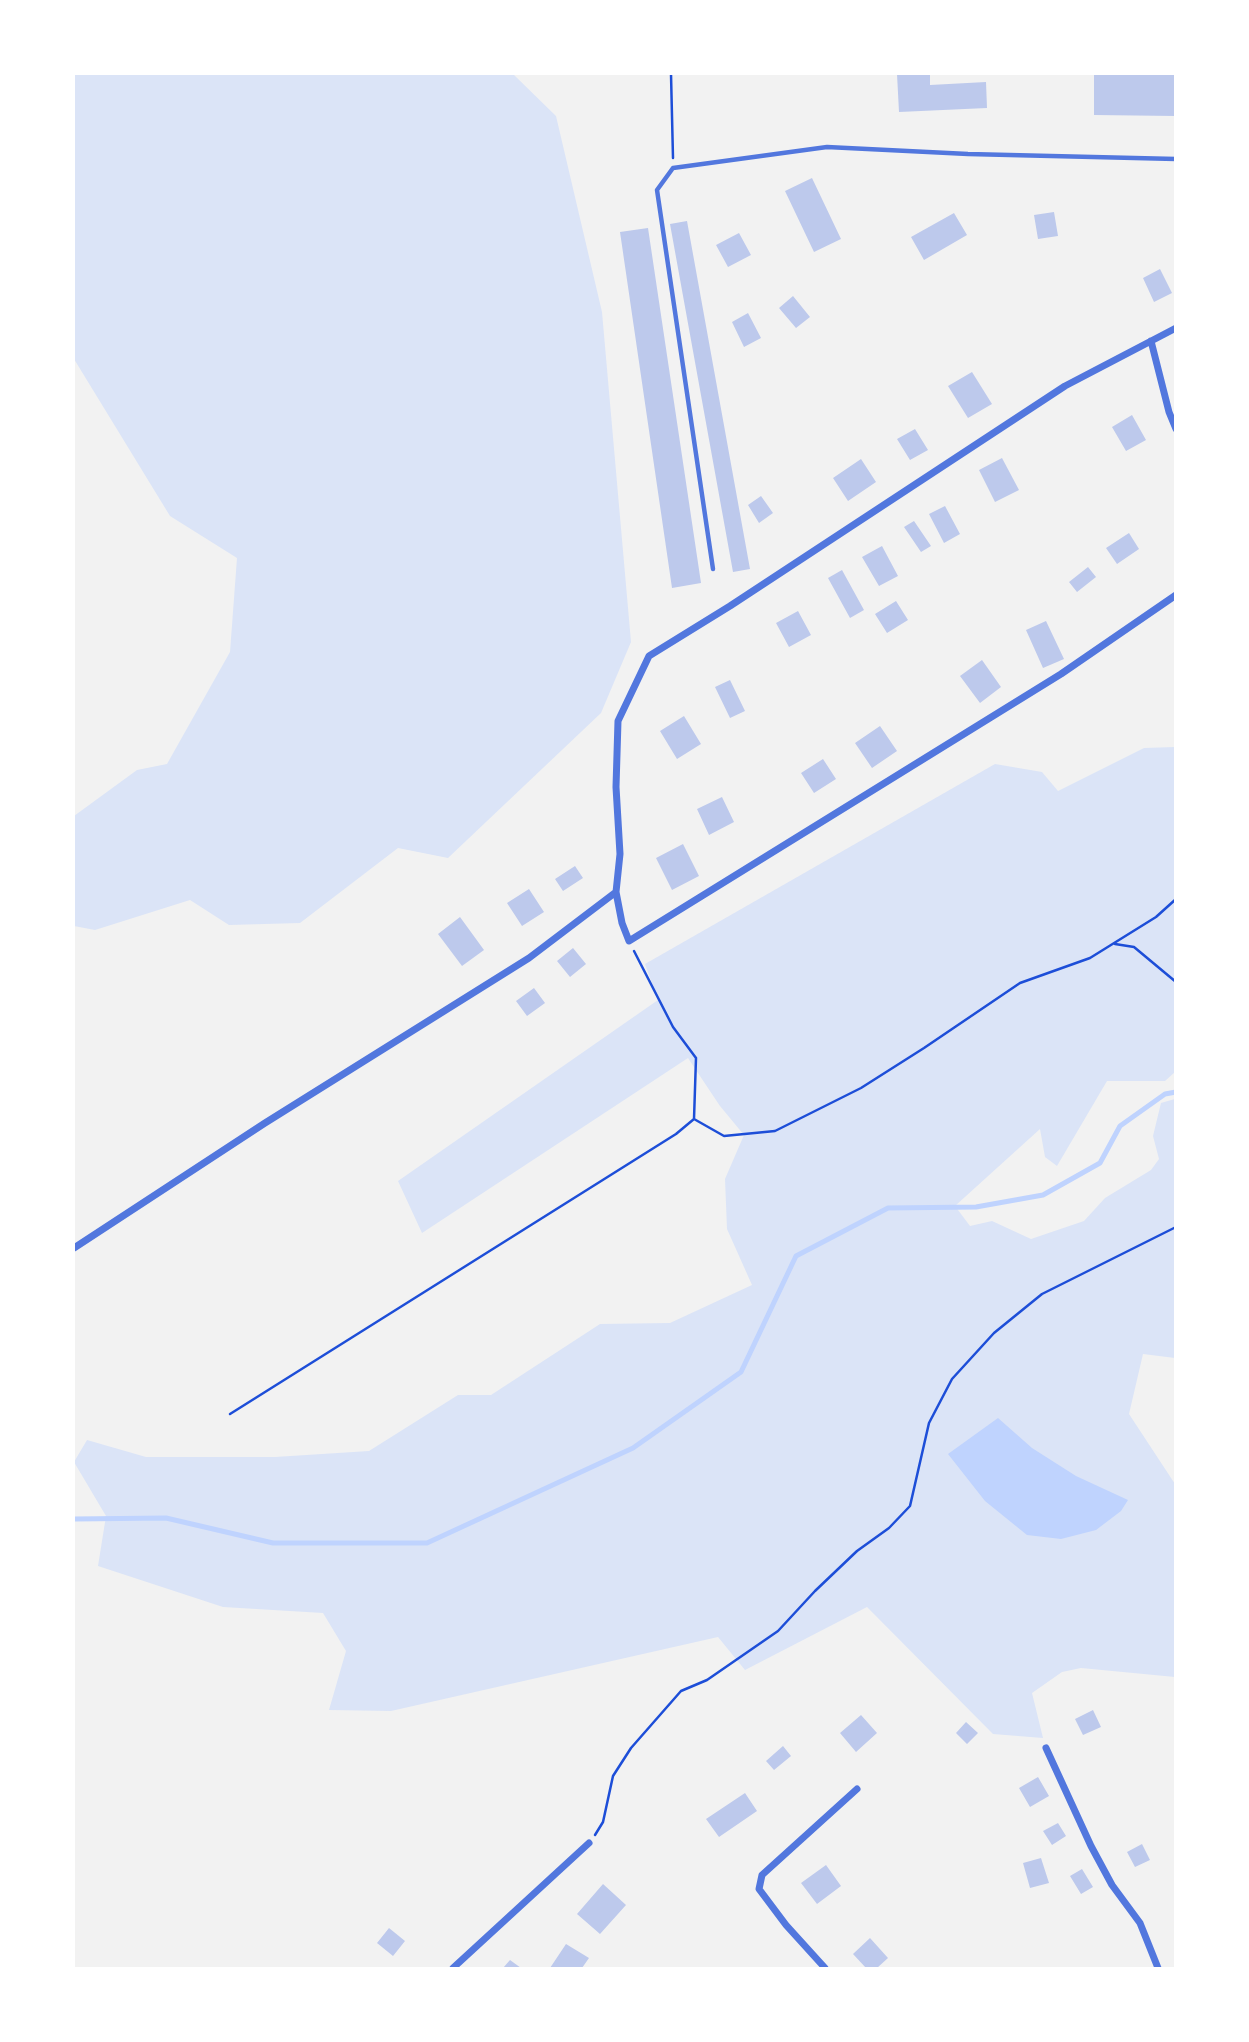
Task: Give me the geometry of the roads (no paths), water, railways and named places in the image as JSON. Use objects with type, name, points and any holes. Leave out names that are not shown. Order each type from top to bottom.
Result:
[{"type":"street","points":[[1175,328],[1065,386],[730,606],[649,656],[618,721],[616,787],[620,854],[616,892],[622,923],[629,940],[1061,674],[1175,595]]},
{"type":"street","points":[[1151,341],[1175,429]]},
{"type":"street","points":[[74,1248],[265,1123],[529,958],[616,892]]},
{"type":"street","points":[[1046,1748],[1091,1846],[1112,1885],[1140,1923],[1158,1969]]},
{"type":"street","points":[[825,1969],[759,1889],[762,1875],[857,1789]]},
{"type":"street","points":[[453,1969],[589,1843]]},
{"type":"lane","points":[[713,569],[657,190],[673,168],[827,147],[968,155],[1175,159]]},
{"type":"water","points":[[998,1418],[1032,1448],[1076,1476],[1128,1500],[1121,1511],[1096,1530],[1061,1539],[1027,1535],[985,1501],[948,1454]]},
{"type":"waterway","points":[[74,1519],[166,1518],[273,1543],[427,1543],[633,1448],[741,1372],[796,1256],[888,1208],[976,1207],[1043,1195],[1100,1163],[1120,1126],[1165,1094],[1176,1092]]}]
